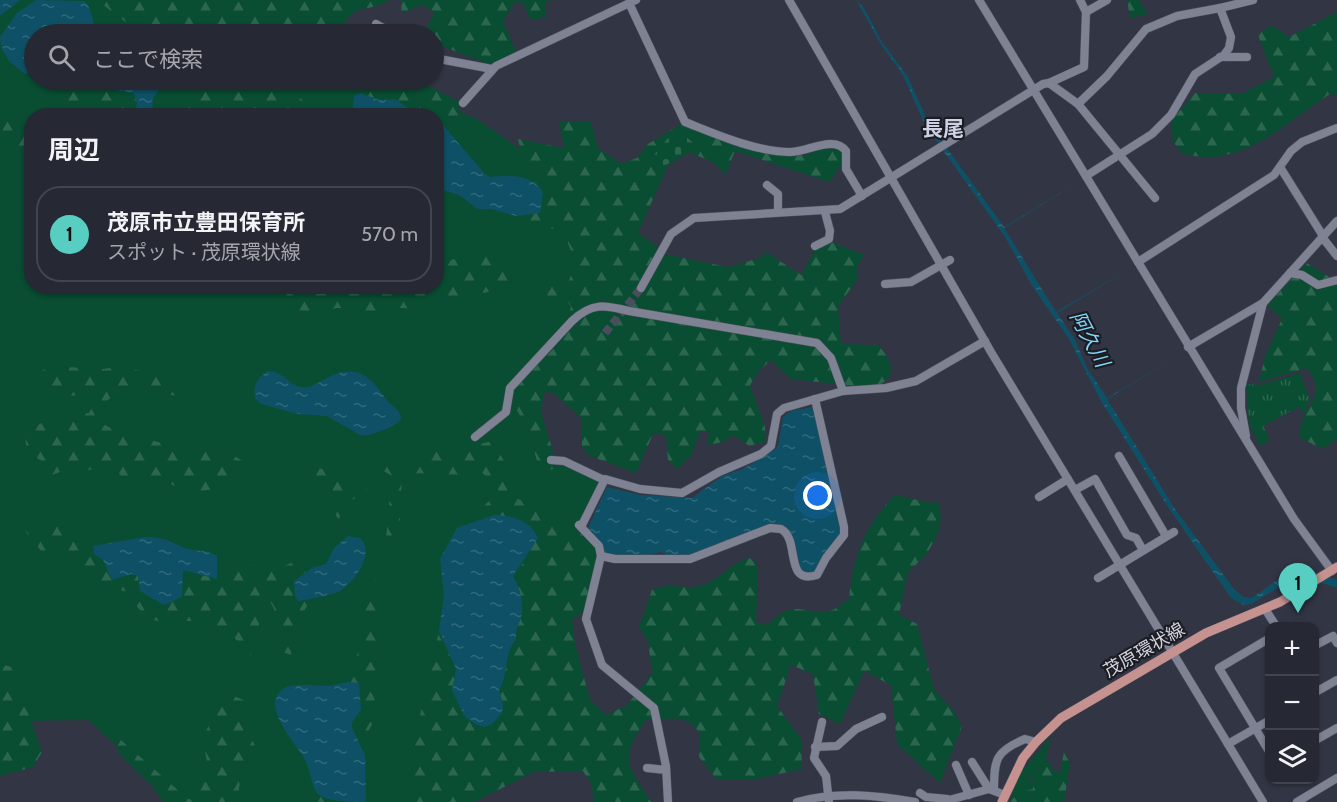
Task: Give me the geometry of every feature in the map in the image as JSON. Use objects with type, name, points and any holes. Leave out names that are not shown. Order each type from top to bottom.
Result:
[{"type":"main road","name":"茂原環状線","points":[[1003,798],[1018,767],[1036,742],[1061,718],[1212,630],[1266,609],[1305,589],[1334,569]]},
{"type":"street","points":[[789,0],[940,266],[1263,802]]},
{"type":"street","points":[[979,0],[1294,519],[1334,569]]},
{"type":"street","points":[[641,288],[668,239],[682,225],[707,215],[825,212],[840,209],[1048,83],[1084,67],[1086,12],[1080,0]]},
{"type":"street","points":[[1086,12],[1107,0]]},
{"type":"street","points":[[1078,104],[1107,75],[1146,28],[1177,16],[1253,0]]},
{"type":"street","points":[[463,103],[492,69],[508,59],[633,2],[686,123],[773,151],[802,152],[829,143],[837,143],[846,150],[846,169],[862,196]]},
{"type":"street","points":[[1086,176],[1158,128],[1172,115],[1195,74],[1221,57],[1229,48],[1232,37],[1220,8]]},
{"type":"street","points":[[1221,57],[1247,57]]},
{"type":"street","points":[[444,60],[492,69]]},
{"type":"street","points":[[1048,83],[1078,104],[1155,198]]},
{"type":"street","points":[[1138,262],[1260,185],[1302,142],[1337,128]]},
{"type":"street","points":[[1280,167],[1322,236],[1337,256]]},
{"type":"street","points":[[767,184],[778,194],[778,212]]},
{"type":"street","points":[[815,246],[829,238],[830,235],[825,212]]},
{"type":"street","points":[[1188,347],[1263,303],[1337,221]]},
{"type":"street","points":[[885,284],[910,282],[950,260]]},
{"type":"street","points":[[1290,273],[1302,275],[1317,285],[1337,280]]},
{"type":"street","points":[[1247,440],[1241,408],[1241,388],[1263,303]]},
{"type":"street","points":[[475,436],[508,409],[510,388],[572,321],[582,311],[602,304],[817,343],[831,358],[843,391]]},
{"type":"street","points":[[551,460],[564,461],[604,480],[605,478],[640,489],[688,491],[719,472],[761,454],[774,441],[777,414],[784,408],[843,391],[886,388],[902,390],[914,387],[986,343]]},
{"type":"street","points":[[601,556],[615,559],[690,560],[770,528],[781,529],[791,539],[794,567],[798,573],[808,576],[818,575],[826,558],[844,535],[844,527],[815,399]]},
{"type":"street","points":[[1119,456],[1166,536]]},
{"type":"street","points":[[1039,497],[1068,479]]},
{"type":"street","points":[[1075,490],[1095,479],[1127,535],[1136,538],[1143,550]]},
{"type":"street","points":[[604,480],[580,526],[599,546],[601,556],[586,619],[587,627],[602,665],[654,708],[666,770],[668,802]]},
{"type":"street","points":[[1098,578],[1174,532]]},
{"type":"street","points":[[1266,609],[1273,622]]},
{"type":"street","points":[[1319,643],[1333,636],[1337,643]]},
{"type":"street","points":[[1265,640],[1220,668],[1265,747]]},
{"type":"street","points":[[1319,690],[1337,680]]},
{"type":"street","points":[[816,747],[837,746],[856,729],[882,717]]},
{"type":"street","points":[[822,722],[814,758],[826,776],[829,799]]},
{"type":"street","points":[[1228,744],[1265,722]]},
{"type":"street","points":[[1319,738],[1336,730]]},
{"type":"street","points":[[991,789],[995,765],[1002,751],[1025,739],[1036,742]]},
{"type":"street","points":[[972,762],[991,789],[1003,798]]},
{"type":"street","points":[[956,765],[969,795]]},
{"type":"street","points":[[647,768],[666,770]]},
{"type":"street","points":[[1297,802],[1337,778]]},
{"type":"street","points":[[942,802],[991,789]]},
{"type":"street","points":[[920,793],[926,797],[955,799]]},
{"type":"street","points":[[797,802],[872,796],[915,802]]},
{"type":"green space","points":[[0,0],[139,0],[183,24],[24,24],[24,90],[406,90],[477,119],[550,170],[589,285],[520,416],[529,432],[540,472],[565,463],[600,483],[503,705],[418,802],[178,802],[88,720],[25,721],[0,713]]},
{"type":"green space","points":[[99,0],[389,0],[358,11],[345,24],[128,24]]},
{"type":"green space","points":[[402,0],[552,0],[546,2],[545,17],[531,20],[523,3],[515,2],[503,21],[516,52],[491,65],[444,47],[444,24],[429,24],[434,13],[423,5],[401,13]]},
{"type":"green space","points":[[1127,0],[1139,0],[1148,14],[1130,18]]},
{"type":"green space","points":[[1337,12],[1337,95],[1330,94],[1260,142],[1244,149],[1211,157],[1183,154],[1173,142],[1171,121],[1195,93],[1241,94],[1274,77],[1258,35],[1271,25],[1289,37]]},
{"type":"green space","points":[[49,90],[115,90],[134,93],[137,104],[136,108],[93,108],[81,103],[66,107],[58,104]]},
{"type":"green space","points":[[185,90],[292,90],[308,108],[280,108],[268,104],[264,108],[182,108]]},
{"type":"green space","points":[[351,90],[436,90],[460,102],[458,117],[445,125],[444,108],[410,108],[395,99],[372,98]]},
{"type":"green space","points":[[4,106],[16,118],[24,136],[24,157],[14,155],[13,151],[0,140],[0,111]]},
{"type":"green space","points":[[559,122],[591,122],[598,148],[621,164],[637,158],[648,144],[683,123],[788,155],[805,155],[831,145],[843,151],[843,163],[829,182],[735,151],[725,175],[715,163],[686,151],[668,165],[638,233],[669,255],[728,267],[760,258],[766,252],[801,275],[821,238],[864,255],[858,264],[857,280],[838,306],[841,344],[878,345],[890,364],[891,370],[887,380],[872,388],[791,379],[771,360],[759,371],[750,385],[765,427],[765,442],[749,446],[734,435],[723,442],[707,445],[709,432],[700,432],[691,456],[677,469],[668,460],[666,437],[661,433],[653,434],[636,473],[588,455],[582,447],[582,419],[552,392],[544,393],[541,412],[558,468],[540,472],[529,432],[513,403],[515,388],[557,345],[571,307],[565,297],[547,301],[546,288],[567,284],[573,264],[571,250],[561,231],[542,226],[538,234],[516,222],[516,216],[532,216],[540,186],[527,177],[518,139],[564,148]]},
{"type":"green space","points":[[685,136],[696,145],[681,158],[667,164],[654,165],[648,162],[667,139]]},
{"type":"green space","points":[[478,252],[521,277],[531,292],[526,295],[518,284],[507,285],[500,292],[450,299],[433,298],[417,309],[386,307],[385,310],[358,316],[343,308],[336,308],[324,313],[294,313],[284,319],[281,317],[287,294],[444,294],[444,254],[451,260]]},
{"type":"green space","points":[[1307,263],[1337,282],[1337,439],[1323,449],[1300,438],[1301,423],[1314,399],[1316,386],[1307,368],[1259,382],[1265,356],[1282,319],[1267,305]]},
{"type":"green space","points":[[57,367],[105,369],[115,367],[143,372],[174,382],[191,389],[191,395],[185,397],[139,391],[119,394],[100,407],[101,423],[129,434],[167,444],[189,447],[214,446],[223,449],[250,465],[233,485],[193,493],[140,472],[133,472],[129,479],[120,476],[116,463],[85,471],[67,469],[47,477],[40,469],[42,461],[27,447],[26,434],[48,420],[72,414],[89,413],[97,397],[94,393],[47,399],[47,385],[38,376],[39,372]]},
{"type":"green space","points":[[1300,373],[1310,400],[1304,415],[1299,407],[1263,426],[1270,439],[1260,446],[1249,424],[1246,384],[1260,385]]},
{"type":"green space","points":[[470,439],[479,444],[492,441],[512,474],[513,496],[563,521],[587,537],[595,546],[599,556],[587,608],[572,620],[575,644],[590,700],[606,715],[626,706],[652,674],[648,641],[639,627],[652,590],[666,586],[693,587],[706,584],[742,560],[749,558],[758,564],[756,622],[768,625],[790,609],[832,610],[849,599],[862,542],[875,518],[895,495],[931,503],[938,501],[941,516],[938,534],[926,555],[908,572],[899,615],[917,624],[934,689],[954,712],[962,726],[940,783],[897,744],[891,685],[864,671],[840,724],[819,714],[813,674],[791,665],[777,706],[801,739],[802,769],[751,780],[717,780],[699,757],[700,733],[694,726],[682,719],[646,720],[632,745],[629,762],[631,770],[651,802],[594,802],[591,784],[583,771],[534,772],[474,802],[409,802],[412,796],[415,738],[439,631],[456,669],[453,686],[465,718],[477,725],[503,705],[499,690],[509,651],[516,639],[522,612],[520,593],[513,576],[515,569],[522,565],[526,553],[533,545],[494,515],[476,522],[481,509],[499,491],[480,470],[469,475],[408,473],[402,479],[399,541],[384,559],[392,476],[377,467],[385,455],[396,462],[423,463],[436,452],[444,452],[450,458],[467,455]]},
{"type":"green space","points":[[313,468],[325,469],[337,478],[366,478],[366,490],[361,496],[344,505],[339,519],[334,513],[329,495],[309,473]]},
{"type":"green space","points":[[54,518],[73,540],[98,544],[92,548],[103,560],[112,580],[131,574],[138,576],[139,588],[164,605],[170,602],[183,570],[217,579],[231,564],[279,568],[291,563],[310,570],[302,574],[295,595],[298,601],[320,596],[306,607],[298,621],[291,655],[283,652],[276,615],[271,603],[265,604],[247,668],[244,653],[238,642],[219,627],[194,621],[161,622],[155,620],[138,608],[128,592],[88,582],[77,563],[42,552],[26,532],[29,527]]},
{"type":"green space","points":[[376,577],[383,580],[377,613],[374,721],[361,744],[352,726],[361,710],[361,691],[345,682],[363,641],[358,634]]},
{"type":"green space","points":[[0,664],[12,667],[42,752],[33,767],[0,776]]},
{"type":"green space","points":[[234,696],[248,702],[243,725],[255,745],[241,775],[238,795],[252,802],[163,802],[152,786],[119,754],[113,733],[188,799],[195,800],[200,791],[207,762],[203,740],[212,716]]},
{"type":"green space","points":[[1051,736],[1043,770],[1035,768],[1028,776],[1035,787],[1010,799],[1022,771]]},
{"type":"green space","points":[[1064,752],[1070,763],[1064,802],[1009,802],[1020,792],[1033,789],[1033,781],[1026,770],[1031,767],[1043,770],[1047,758],[1054,772],[1060,772]]},
{"type":"green space","points":[[312,781],[318,795],[329,802],[310,802]]},
{"type":"water","points":[[0,0],[20,0],[0,16]]},
{"type":"water","points":[[36,0],[84,1],[89,8],[94,24],[24,24],[24,73],[9,61],[1,47],[0,37],[17,13]]},
{"type":"water","points":[[856,0],[864,8],[882,42],[908,77],[928,122],[1004,227],[1084,179],[1004,228],[1056,312],[1136,265],[1057,313],[1074,338],[1087,368],[1107,398],[1187,351],[1107,399],[1175,509],[1234,589],[1243,597],[1252,598],[1299,567],[1337,580],[1337,588],[1299,575],[1251,604],[1243,605],[1231,598],[1166,504],[1101,401],[1069,339],[1033,287],[1005,237],[925,125],[903,75],[882,46]]},
{"type":"water","points":[[115,90],[159,90],[153,98],[152,108],[136,108],[134,93]]},
{"type":"water","points":[[360,93],[379,100],[395,99],[409,108],[353,108],[354,96]]},
{"type":"water","points":[[444,126],[485,174],[490,177],[520,177],[532,182],[543,192],[540,213],[516,216],[491,209],[478,209],[459,195],[444,190]]},
{"type":"water","points":[[268,371],[278,373],[296,386],[305,387],[337,374],[354,372],[361,374],[374,383],[387,401],[398,410],[401,420],[389,428],[369,435],[360,435],[327,416],[297,414],[259,403],[255,398],[255,386],[261,376]]},
{"type":"water","points":[[812,407],[844,527],[814,574],[804,574],[796,562],[793,537],[783,527],[692,556],[668,557],[661,551],[634,558],[606,554],[600,542],[588,528],[607,487],[640,495],[692,498],[722,476],[743,469],[773,451],[778,446],[783,417],[791,411]]},
{"type":"water","points":[[494,515],[520,520],[535,532],[538,538],[513,576],[519,589],[522,615],[499,690],[503,705],[502,713],[493,723],[485,727],[465,717],[452,691],[456,669],[439,631],[444,595],[440,559],[457,528]]},
{"type":"water","points":[[348,536],[360,538],[366,552],[356,575],[338,592],[298,601],[294,581],[312,568],[326,564],[334,548]]},
{"type":"water","points":[[145,537],[161,538],[186,548],[217,556],[217,579],[183,570],[182,597],[164,605],[140,591],[138,576],[131,574],[112,580],[103,560],[94,554],[93,546]]},
{"type":"water","points":[[348,682],[359,683],[361,710],[352,722],[352,728],[365,755],[366,802],[334,800],[318,794],[305,760],[282,724],[275,704],[277,695],[289,686],[329,686]]},
{"type":"tunnel","points":[[605,333],[641,288]]},
{"type":"place","name":"茂原市立豊田保育所","points":[[1298,613]]},
{"type":"district","name":"長尾","points":[[943,128]]},
{"type":"water label","name":"阿久川","points":[[1090,339]]}]
